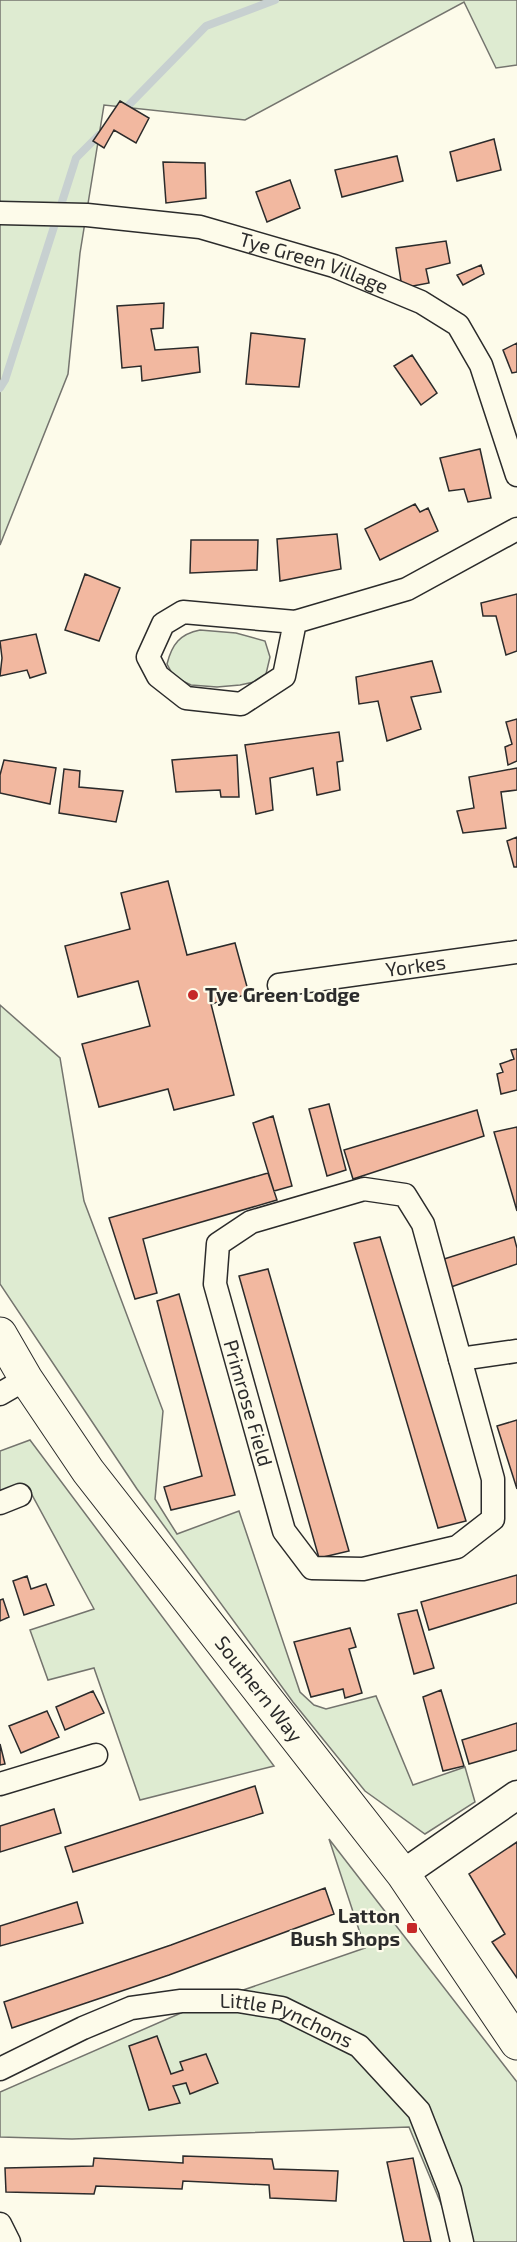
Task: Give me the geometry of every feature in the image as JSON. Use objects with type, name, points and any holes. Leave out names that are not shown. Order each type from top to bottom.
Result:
[{"type":"main road","name":"Southern Way","points":[[0,1334],[13,1386],[88,1471],[403,1874],[517,2043]]},
{"type":"street","name":"Tye Green Village","points":[[0,213],[87,215],[200,227],[334,266],[421,302],[459,326],[481,365],[517,475]]},
{"type":"street","points":[[295,622],[284,676],[241,704],[186,698],[158,676],[148,657],[163,624],[183,612],[295,622],[407,589],[517,529]]},
{"type":"street","name":"Yorkes","points":[[279,985],[517,952]]},
{"type":"street","name":"Primrose Field","points":[[364,1189],[405,1195],[423,1224],[460,1359],[493,1479],[493,1519],[457,1547],[363,1569],[312,1568],[284,1531],[215,1284],[218,1244],[251,1222],[364,1189]]},
{"type":"street","points":[[460,1359],[517,1351]]},
{"type":"street","points":[[0,1784],[96,1755]]},
{"type":"street","points":[[403,1874],[517,1795]]},
{"type":"street","name":"Little Pynchons","points":[[0,2068],[83,2028],[131,2008],[181,2001],[238,2001],[282,2008],[359,2046],[419,2112],[450,2190],[462,2242]]},
{"type":"street","points":[[0,2224],[9,2242]]},
{"type":"green space","points":[[0,0],[517,0],[517,65],[496,68],[464,2],[245,120],[104,105],[80,253],[68,374],[0,545]]},
{"type":"green space","points":[[200,630],[236,633],[265,641],[270,657],[266,674],[254,682],[217,687],[191,685],[174,677],[167,664],[171,651],[182,637]]},
{"type":"green space","points":[[0,1005],[60,1058],[84,1201],[163,1411],[155,1499],[177,1534],[239,1511],[300,1692],[314,1705],[326,1709],[376,1696],[413,1785],[465,1767],[475,1802],[425,1834],[365,1791],[293,1702],[137,1489],[0,1284]]},
{"type":"green space","points":[[30,1440],[274,1766],[140,1800],[94,1668],[48,1680],[30,1630],[94,1609],[32,1495],[0,1506],[0,1451]]},
{"type":"green space","points":[[329,1839],[517,2082],[517,2242],[457,2242],[409,2127],[72,2139],[0,2137],[0,2092],[197,2006],[365,1948]]},
{"type":"building","points":[[120,101],[149,118],[136,143],[114,130],[104,148],[93,141]]},
{"type":"building","points":[[494,139],[501,170],[457,181],[450,152]]},
{"type":"building","points":[[397,156],[403,181],[342,197],[335,170]]},
{"type":"building","points":[[163,162],[205,163],[206,198],[166,203]]},
{"type":"building","points":[[290,180],[300,208],[267,222],[256,192]]},
{"type":"building","points":[[446,241],[450,263],[426,269],[429,283],[402,288],[396,248]]},
{"type":"building","points":[[481,265],[484,274],[463,285],[457,275]]},
{"type":"building","points":[[164,303],[163,328],[151,329],[155,350],[198,347],[200,372],[142,381],[141,366],[122,368],[117,306]]},
{"type":"building","points":[[251,333],[305,339],[299,387],[246,384]]},
{"type":"building","points":[[517,343],[517,372],[512,373],[503,350]]},
{"type":"building","points":[[412,355],[437,393],[421,405],[394,366]]},
{"type":"building","points":[[480,449],[491,498],[468,502],[464,489],[449,491],[440,458]]},
{"type":"building","points":[[415,504],[420,512],[428,508],[438,531],[380,560],[365,529]]},
{"type":"building","points":[[337,534],[341,569],[280,581],[277,539]]},
{"type":"building","points":[[191,540],[258,540],[257,570],[190,573]]},
{"type":"building","points":[[85,574],[120,588],[99,641],[65,630]]},
{"type":"building","points":[[517,594],[517,651],[506,655],[496,616],[483,616],[481,603]]},
{"type":"building","points":[[36,634],[46,673],[30,678],[27,670],[0,676],[2,658],[0,641]]},
{"type":"building","points":[[432,661],[441,692],[411,697],[421,729],[387,741],[378,701],[359,704],[356,677]]},
{"type":"building","points":[[517,719],[517,761],[508,765],[505,747],[512,744],[506,722]]},
{"type":"building","points":[[339,732],[343,761],[337,762],[340,790],[317,795],[313,768],[270,778],[273,810],[256,814],[245,745]]},
{"type":"building","points":[[237,755],[239,797],[221,797],[220,790],[176,792],[172,760]]},
{"type":"building","points":[[4,760],[56,768],[50,804],[0,793],[0,775]]},
{"type":"building","points":[[517,768],[517,790],[501,792],[506,828],[463,833],[457,811],[474,808],[469,777]]},
{"type":"building","points":[[64,769],[80,771],[79,787],[123,791],[116,822],[59,813]]},
{"type":"building","points":[[517,837],[517,867],[514,867],[507,841]]},
{"type":"building","name":"Tye Green Lodge","points":[[168,881],[187,955],[235,943],[249,994],[211,1004],[234,1095],[174,1110],[168,1089],[99,1107],[82,1044],[150,1026],[138,981],[78,997],[65,946],[130,929],[121,893]]},
{"type":"building","points":[[517,1049],[517,1090],[501,1094],[497,1074],[503,1072],[500,1064],[514,1059],[511,1050]]},
{"type":"building","points":[[329,1104],[346,1170],[327,1176],[309,1109]]},
{"type":"building","points":[[477,1110],[484,1136],[353,1179],[344,1150]]},
{"type":"building","points":[[273,1116],[292,1186],[274,1191],[253,1123]]},
{"type":"building","points":[[517,1127],[517,1211],[494,1132]]},
{"type":"building","points":[[268,1173],[277,1200],[143,1239],[157,1293],[135,1299],[109,1218]]},
{"type":"building","points":[[380,1237],[466,1521],[438,1528],[354,1243]]},
{"type":"building","points":[[514,1237],[517,1264],[451,1287],[444,1259]]},
{"type":"building","points":[[268,1269],[349,1551],[319,1558],[239,1276]]},
{"type":"building","points":[[179,1294],[235,1495],[171,1510],[164,1487],[202,1476],[157,1301]]},
{"type":"building","points":[[517,1420],[517,1489],[497,1426]]},
{"type":"building","points":[[517,1575],[517,1603],[429,1630],[421,1602]]},
{"type":"building","points":[[27,1576],[31,1589],[46,1584],[54,1605],[24,1615],[13,1581]]},
{"type":"building","points":[[3,1599],[9,1617],[0,1621],[0,1600]]},
{"type":"building","points":[[417,1610],[434,1668],[414,1674],[398,1614]]},
{"type":"building","points":[[350,1628],[356,1647],[349,1649],[362,1693],[345,1698],[343,1689],[311,1697],[294,1642]]},
{"type":"building","points":[[441,1690],[464,1766],[443,1771],[423,1697]]},
{"type":"building","points":[[93,1691],[104,1713],[65,1730],[56,1707]]},
{"type":"building","points":[[47,1711],[59,1737],[21,1753],[9,1726]]},
{"type":"building","points":[[517,1723],[517,1750],[469,1764],[462,1740]]},
{"type":"building","points":[[0,1744],[5,1764],[0,1765]]},
{"type":"building","points":[[255,1786],[263,1813],[73,1872],[65,1847]]},
{"type":"building","points":[[54,1809],[61,1833],[0,1852],[0,1826]]},
{"type":"building","points":[[517,1842],[517,1978],[492,1942],[505,1934],[469,1874]]},
{"type":"building","points":[[325,1888],[334,1914],[169,1975],[12,2028],[4,2002],[171,1945]]},
{"type":"building","points":[[77,1902],[83,1923],[0,1946],[0,1926]]},
{"type":"building","points":[[157,2036],[171,2074],[183,2070],[180,2062],[206,2054],[218,2083],[190,2094],[186,2083],[173,2086],[180,2103],[149,2110],[129,2046]]},
{"type":"building","points":[[183,2156],[272,2159],[274,2169],[338,2171],[336,2201],[270,2198],[269,2185],[183,2181],[182,2189],[96,2186],[94,2194],[6,2192],[5,2168],[93,2166],[94,2158],[183,2163]]},
{"type":"building","points":[[413,2158],[431,2242],[404,2242],[387,2162]]},
{"type":"waterway","points":[[122,112],[206,26],[275,0]]},
{"type":"waterway","points":[[0,388],[5,380],[76,158],[99,135]]},
{"type":"place","name":"Tye Green Lodge","points":[[193,995]]},
{"type":"place","name":"Latton Bush Shops","points":[[412,1928]]}]
